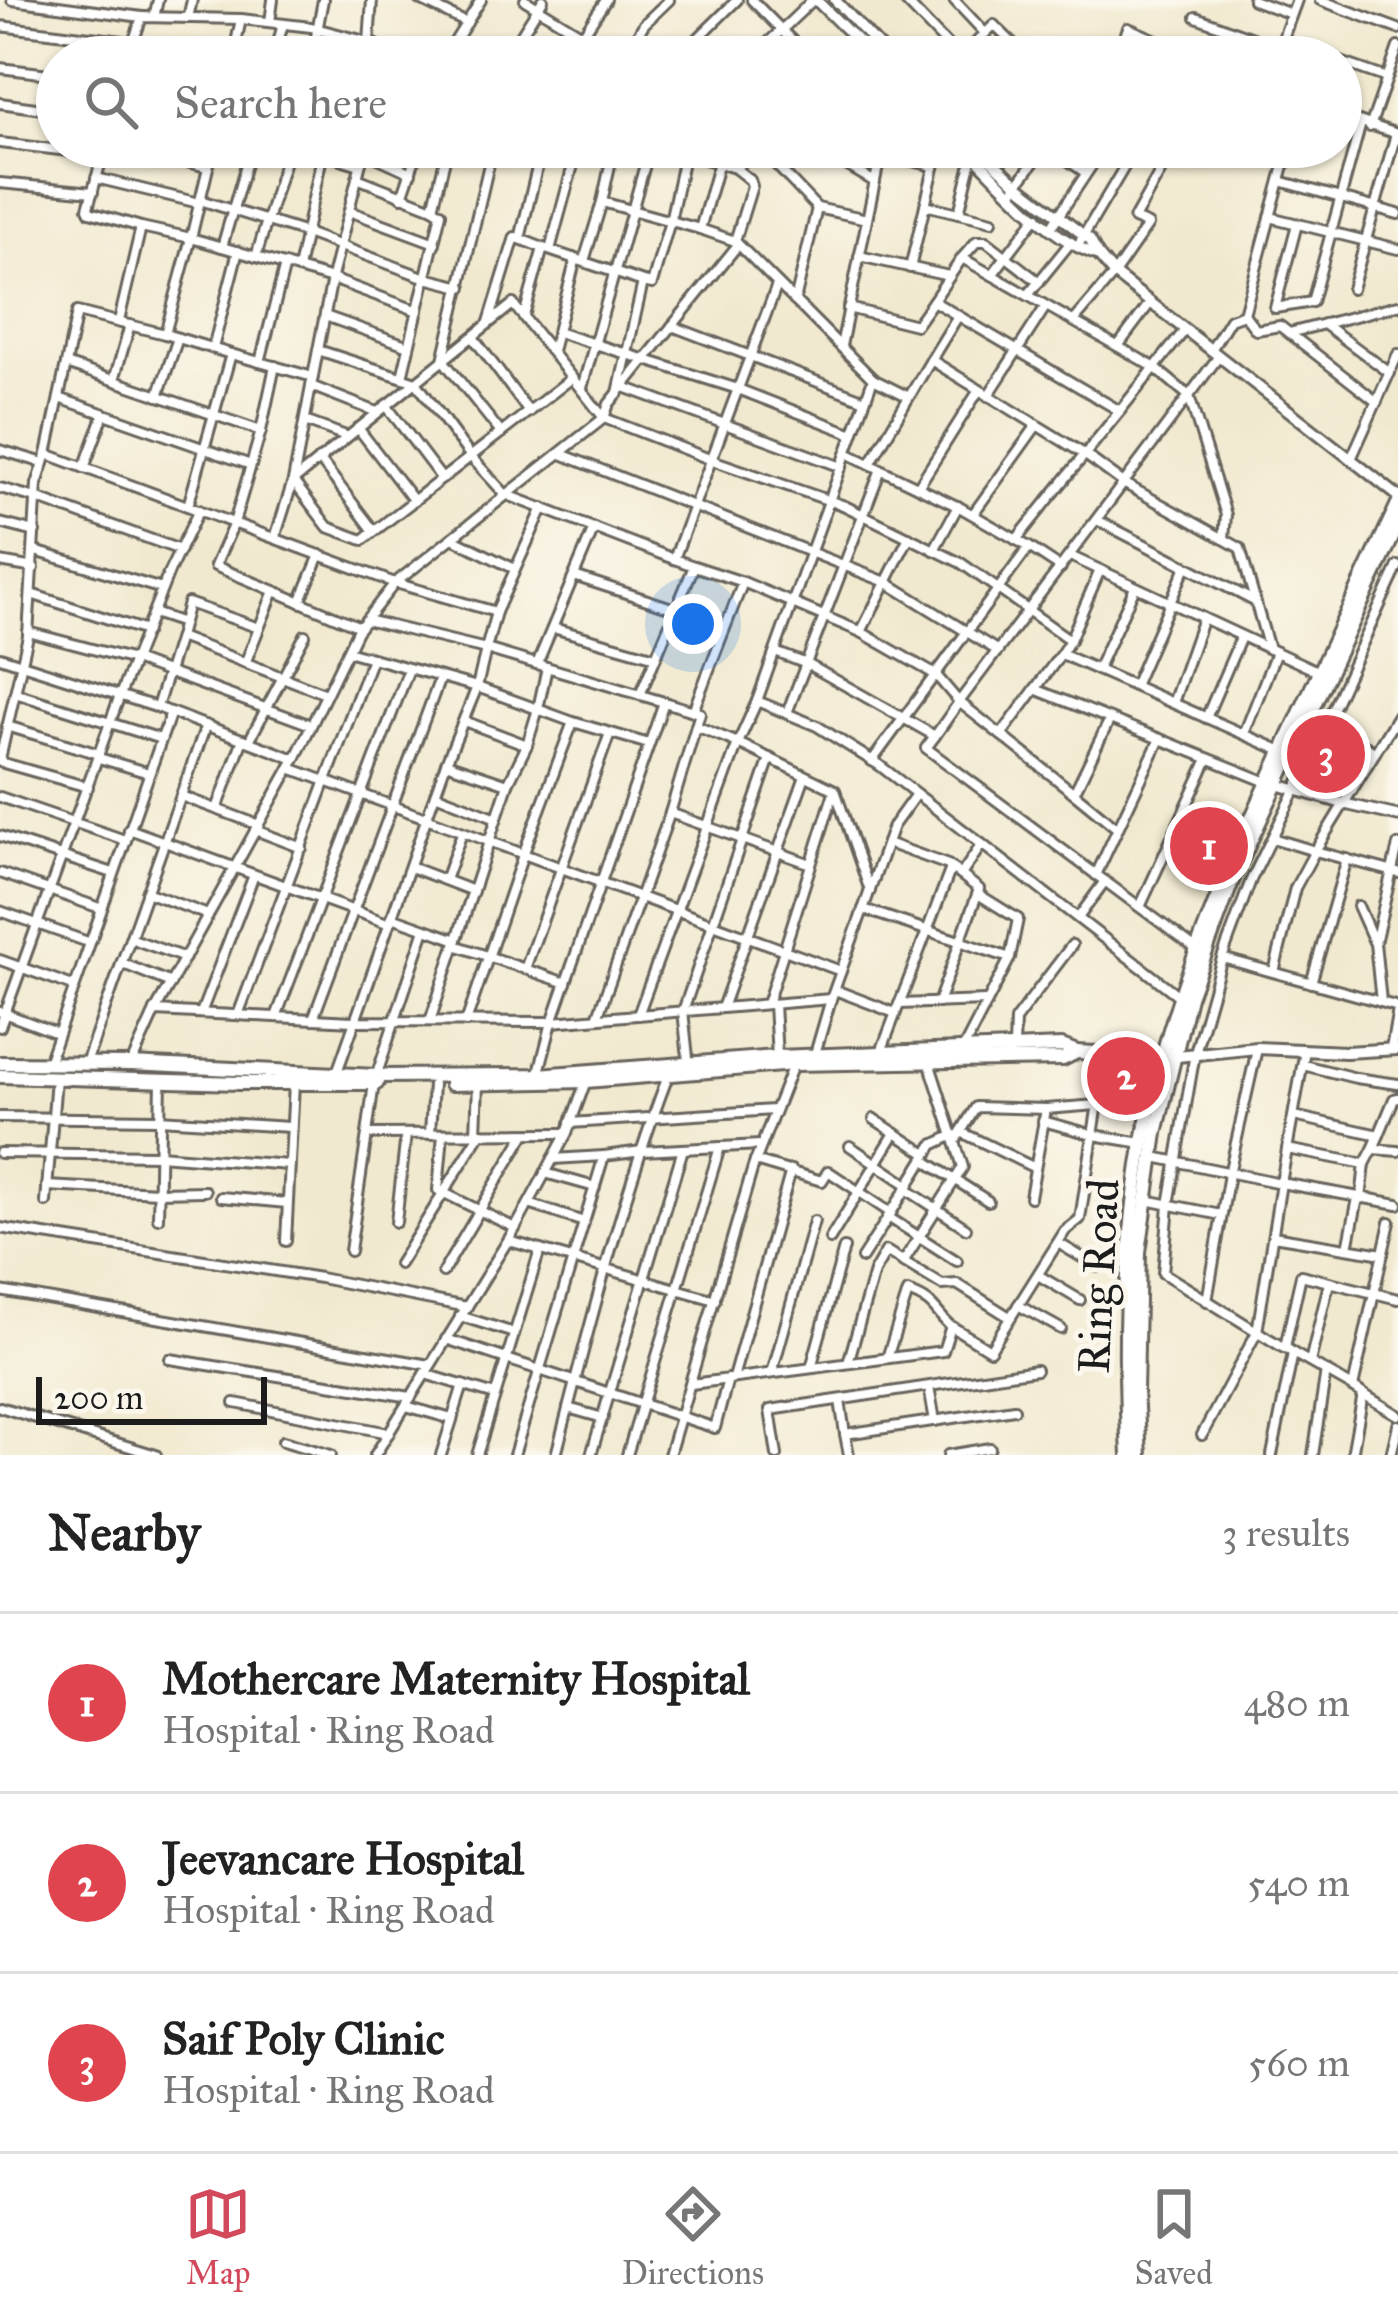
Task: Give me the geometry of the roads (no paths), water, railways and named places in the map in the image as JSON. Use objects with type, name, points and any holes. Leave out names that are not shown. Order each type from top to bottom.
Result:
[{"type":"main road","name":"Ring Road","points":[[1129,1455],[1128,1268],[1152,1099],[1282,751],[1398,500]]},
{"type":"main road","name":"Ring Road","points":[[1140,1455],[1139,1252],[1180,997],[1234,852],[1398,524]]},
{"type":"main road","points":[[0,1063],[131,1064],[478,1084],[815,1055],[1063,1058],[1077,1052],[1170,1057],[1257,1048],[1394,1050]]},
{"type":"main road","points":[[778,1061],[929,1062],[960,1056]]},
{"type":"main road","points":[[376,1080],[586,1081],[668,1076],[690,1069]]},
{"type":"main road","points":[[0,1076],[294,1084],[335,1078]]},
{"type":"street","points":[[11,0],[93,5],[142,17],[270,22],[344,36]]},
{"type":"street","points":[[154,17],[158,0]]},
{"type":"street","points":[[188,18],[192,0]]},
{"type":"street","points":[[270,22],[273,0]]},
{"type":"street","points":[[317,36],[323,0]]},
{"type":"street","points":[[369,36],[372,0]]},
{"type":"street","points":[[420,0],[466,23]]},
{"type":"street","points":[[458,36],[481,0]]},
{"type":"street","points":[[525,0],[540,4],[582,35],[605,0]]},
{"type":"street","points":[[636,36],[668,0]]},
{"type":"street","points":[[700,36],[737,0]]},
{"type":"street","points":[[752,0],[786,36]]},
{"type":"street","points":[[776,36],[815,0],[852,36]]},
{"type":"street","points":[[835,0],[869,36]]},
{"type":"street","points":[[904,0],[939,36]]},
{"type":"street","points":[[953,0],[985,33]]},
{"type":"street","points":[[967,14],[968,0]]},
{"type":"street","points":[[1253,0],[1291,14]]},
{"type":"street","points":[[1283,36],[1297,0]]},
{"type":"street","points":[[1320,0],[1398,29]]},
{"type":"street","points":[[520,36],[540,4]]},
{"type":"street","points":[[135,36],[142,17]]},
{"type":"street","points":[[1196,17],[1247,36]]},
{"type":"street","points":[[238,36],[242,19]]},
{"type":"street","points":[[280,36],[283,24]]},
{"type":"street","points":[[982,36],[994,25],[1006,36]]},
{"type":"street","points":[[0,26],[57,36]]},
{"type":"street","points":[[1362,137],[1398,47]]},
{"type":"street","points":[[0,68],[36,72]]},
{"type":"street","points":[[1362,69],[1387,78]]},
{"type":"street","points":[[0,103],[36,108]]},
{"type":"street","points":[[1352,290],[1397,135],[1362,123]]},
{"type":"street","points":[[0,143],[36,146]]},
{"type":"street","points":[[100,168],[90,212],[256,256],[418,310]]},
{"type":"street","points":[[165,334],[208,168]]},
{"type":"street","points":[[222,247],[245,168]]},
{"type":"street","points":[[256,256],[282,168]]},
{"type":"street","points":[[298,269],[320,168]]},
{"type":"street","points":[[275,538],[293,481],[332,279],[359,168]]},
{"type":"street","points":[[400,168],[410,173]]},
{"type":"street","points":[[402,197],[412,168]]},
{"type":"street","points":[[433,208],[443,168]]},
{"type":"street","points":[[443,360],[488,168]]},
{"type":"street","points":[[520,238],[537,168]]},
{"type":"street","points":[[524,318],[572,168]]},
{"type":"street","points":[[552,353],[609,168]]},
{"type":"street","points":[[581,389],[644,168]]},
{"type":"street","points":[[489,324],[515,237],[652,284],[682,168]]},
{"type":"street","points":[[700,229],[717,168]]},
{"type":"street","points":[[131,1064],[363,623],[395,583],[604,418],[736,244],[752,186],[736,168]]},
{"type":"street","points":[[778,168],[817,208],[867,219]]},
{"type":"street","points":[[851,168],[874,182]]},
{"type":"street","points":[[840,347],[877,168]]},
{"type":"street","points":[[910,268],[934,168]]},
{"type":"street","points":[[959,213],[968,168]]},
{"type":"street","points":[[992,168],[1094,244],[1114,274],[1398,500]]},
{"type":"street","points":[[1015,188],[1031,168]]},
{"type":"street","points":[[1078,168],[1086,173]]},
{"type":"street","points":[[1051,227],[1089,168]]},
{"type":"street","points":[[1028,295],[1084,236],[1124,168]]},
{"type":"street","points":[[1074,321],[1148,225],[1135,218],[1162,168]]},
{"type":"street","points":[[1244,314],[1283,168]]},
{"type":"street","points":[[1297,224],[1275,308],[1312,302],[1351,168]]},
{"type":"street","points":[[97,178],[266,220],[426,278],[462,286]]},
{"type":"street","points":[[357,178],[441,213],[402,377]]},
{"type":"street","points":[[1280,181],[1398,214]]},
{"type":"street","points":[[0,183],[93,192]]},
{"type":"street","points":[[1015,188],[1037,216],[1074,244],[1098,255]]},
{"type":"street","points":[[602,202],[736,244],[873,379],[909,397]]},
{"type":"street","points":[[925,205],[992,221]]},
{"type":"street","points":[[795,302],[817,208]]},
{"type":"street","points":[[349,211],[435,243]]},
{"type":"street","points":[[992,275],[1037,216]]},
{"type":"street","points":[[1270,217],[1398,249]]},
{"type":"street","points":[[114,380],[141,227]]},
{"type":"street","points":[[848,308],[916,325],[962,258],[982,240],[1039,281]]},
{"type":"street","points":[[212,349],[238,251]]},
{"type":"street","points":[[859,256],[950,276]]},
{"type":"street","points":[[962,258],[1154,367],[1190,396],[1226,515],[1224,539]]},
{"type":"street","points":[[260,362],[284,265]]},
{"type":"street","points":[[620,391],[643,282]]},
{"type":"street","points":[[674,559],[777,285]]},
{"type":"street","points":[[933,302],[1120,411]]},
{"type":"street","points":[[1118,346],[1150,303]]},
{"type":"street","points":[[293,481],[513,304],[604,418],[864,515],[961,563],[1070,640]]},
{"type":"street","points":[[1288,333],[1398,305]]},
{"type":"street","points":[[919,487],[1046,306]]},
{"type":"street","points":[[88,787],[0,760],[8,726],[5,712],[15,693],[28,632],[37,484],[77,312],[274,366],[377,412]]},
{"type":"street","points":[[1244,314],[1256,329],[1280,326],[1377,402]]},
{"type":"street","points":[[1196,949],[926,748],[1190,396],[1230,319],[1244,314]]},
{"type":"street","points":[[325,316],[410,346]]},
{"type":"street","points":[[870,464],[958,316]]},
{"type":"street","points":[[1324,324],[1394,368]]},
{"type":"street","points":[[672,326],[866,400]]},
{"type":"street","points":[[1016,539],[1185,330]]},
{"type":"street","points":[[557,332],[738,389],[854,434]]},
{"type":"street","points":[[472,337],[529,412]]},
{"type":"street","points":[[158,395],[178,338]]},
{"type":"street","points":[[318,350],[416,382],[505,494],[793,602],[861,632],[936,675],[959,702],[1118,829]]},
{"type":"street","points":[[188,506],[232,354]]},
{"type":"street","points":[[1351,459],[1398,354]]},
{"type":"street","points":[[443,360],[501,433]]},
{"type":"street","points":[[931,360],[1125,484],[1240,548],[1273,650],[1244,734]]},
{"type":"street","points":[[66,364],[261,431]]},
{"type":"street","points":[[274,366],[234,523],[215,566],[363,623],[486,649],[700,713],[597,1018]]},
{"type":"street","points":[[293,481],[328,526],[363,540],[572,378]]},
{"type":"street","points":[[638,1015],[873,379]]},
{"type":"street","points":[[620,391],[726,423],[842,467]]},
{"type":"street","points":[[59,398],[251,465]]},
{"type":"street","points":[[386,405],[442,479]]},
{"type":"street","points":[[85,468],[104,414]]},
{"type":"street","points":[[305,421],[348,436]]},
{"type":"street","points":[[973,514],[1036,425]]},
{"type":"street","points":[[358,428],[414,500]]},
{"type":"street","points":[[0,450],[85,468],[395,583],[496,612]]},
{"type":"street","points":[[559,453],[886,582],[998,651]]},
{"type":"street","points":[[847,453],[973,514],[1060,568]]},
{"type":"street","points":[[319,460],[374,531]]},
{"type":"street","points":[[787,713],[881,469]]},
{"type":"street","points":[[0,488],[180,550]]},
{"type":"street","points":[[934,550],[958,506]]},
{"type":"street","points":[[335,1078],[477,687],[496,612],[543,508]]},
{"type":"street","points":[[0,1027],[120,695],[199,510]]},
{"type":"street","points":[[1097,520],[1256,601]]},
{"type":"street","points":[[0,523],[35,532]]},
{"type":"street","points":[[430,1022],[508,784],[527,745],[553,627],[594,528]]},
{"type":"street","points":[[861,632],[909,537]]},
{"type":"street","points":[[452,538],[515,569]]},
{"type":"street","points":[[872,761],[1029,547]]},
{"type":"street","points":[[35,551],[163,589]]},
{"type":"street","points":[[300,602],[320,555]]},
{"type":"street","points":[[1070,556],[1319,672]]},
{"type":"street","points":[[0,562],[34,568]]},
{"type":"street","points":[[640,695],[694,566]]},
{"type":"street","points":[[1134,686],[1186,566]]},
{"type":"street","points":[[1398,566],[1251,880],[1222,958],[1196,1053],[1168,1205],[1163,1273],[1398,1415]]},
{"type":"street","points":[[1001,735],[1070,640],[1100,570]]},
{"type":"street","points":[[574,576],[675,609]]},
{"type":"street","points":[[692,711],[743,582]]},
{"type":"street","points":[[1096,670],[1135,587]]},
{"type":"street","points":[[245,661],[274,591]]},
{"type":"street","points":[[32,594],[146,631]]},
{"type":"street","points":[[157,707],[188,603],[259,628]]},
{"type":"street","points":[[153,614],[182,623]]},
{"type":"street","points":[[1172,703],[1203,618]]},
{"type":"street","points":[[553,627],[656,657]]},
{"type":"street","points":[[28,632],[134,660],[311,725]]},
{"type":"street","points":[[217,809],[246,740],[305,635]]},
{"type":"street","points":[[1206,718],[1242,636]]},
{"type":"street","points":[[178,637],[326,694]]},
{"type":"street","points":[[347,651],[477,687],[649,744]]},
{"type":"street","points":[[775,652],[807,664],[935,736]]},
{"type":"street","points":[[1061,654],[1282,751]]},
{"type":"street","points":[[0,657],[206,725],[246,740],[326,782],[841,971]]},
{"type":"street","points":[[238,1016],[371,658]]},
{"type":"street","points":[[276,1017],[409,669]]},
{"type":"street","points":[[313,1019],[440,678]]},
{"type":"street","points":[[1035,689],[1272,783],[1398,816]]},
{"type":"street","points":[[15,693],[161,739]]},
{"type":"street","points":[[757,701],[818,726],[872,761],[1180,997]]},
{"type":"street","points":[[537,1079],[552,1022],[664,702]]},
{"type":"street","points":[[47,1064],[171,712]]},
{"type":"street","points":[[1274,972],[1294,889],[1398,716]]},
{"type":"street","points":[[1328,718],[1375,753]]},
{"type":"street","points":[[1074,793],[1110,719]]},
{"type":"street","points":[[464,722],[527,745]]},
{"type":"street","points":[[466,1022],[573,722]]},
{"type":"street","points":[[86,1064],[206,725]]},
{"type":"street","points":[[8,726],[149,773]]},
{"type":"street","points":[[696,726],[835,790],[870,891]]},
{"type":"street","points":[[526,969],[610,733]]},
{"type":"street","points":[[1078,918],[1160,739]]},
{"type":"street","points":[[690,1069],[683,1011],[770,758]]},
{"type":"street","points":[[1139,907],[1208,759]]},
{"type":"street","points":[[446,763],[508,784]]},
{"type":"street","points":[[722,1008],[805,776]]},
{"type":"street","points":[[778,1061],[771,1004],[783,950],[835,790]]},
{"type":"street","points":[[436,794],[497,818]]},
{"type":"street","points":[[815,1055],[893,826],[916,794]]},
{"type":"street","points":[[181,796],[302,848]]},
{"type":"street","points":[[0,797],[75,822],[164,842],[352,911],[425,929],[566,983]]},
{"type":"street","points":[[670,813],[811,864]]},
{"type":"street","points":[[445,880],[462,833]]},
{"type":"street","points":[[0,836],[113,873]]},
{"type":"street","points":[[1272,838],[1396,873]]},
{"type":"street","points":[[887,843],[952,868],[979,890],[938,1003]]},
{"type":"street","points":[[961,875],[982,844]]},
{"type":"street","points":[[1375,944],[1396,873],[1398,845]]},
{"type":"street","points":[[1311,983],[1347,860]]},
{"type":"street","points":[[410,867],[473,891]]},
{"type":"street","points":[[881,1053],[952,868]]},
{"type":"street","points":[[0,873],[100,908]]},
{"type":"street","points":[[201,1013],[254,874]]},
{"type":"street","points":[[146,892],[208,915]]},
{"type":"street","points":[[960,1056],[1010,958],[1018,919],[978,894]]},
{"type":"street","points":[[1358,906],[1375,944],[1381,1002]]},
{"type":"street","points":[[863,910],[1010,958]]},
{"type":"street","points":[[0,911],[88,942]]},
{"type":"street","points":[[350,1251],[376,1080],[425,929]]},
{"type":"street","points":[[130,938],[185,958]]},
{"type":"street","points":[[1013,1055],[1016,1019],[1072,945]]},
{"type":"street","points":[[1222,958],[1398,1008],[1394,1050]]},
{"type":"street","points":[[0,961],[73,986]]},
{"type":"street","points":[[121,963],[171,983]]},
{"type":"street","points":[[155,1011],[353,1021],[552,1022],[832,995],[897,1008],[986,1001]]},
{"type":"street","points":[[2,1012],[57,1033]]},
{"type":"street","points":[[1208,1300],[1257,1048]]},
{"type":"street","points":[[1202,1435],[1257,1332],[1305,1050]]},
{"type":"street","points":[[887,1358],[908,1292],[933,1303],[950,1326],[991,1349],[1065,1231],[1080,1219],[1106,1052]]},
{"type":"street","points":[[903,1262],[963,1166],[957,1136],[929,1062]]},
{"type":"street","points":[[669,1455],[755,1161],[794,1064]]},
{"type":"street","points":[[1303,1065],[1398,1084]]},
{"type":"street","points":[[556,1455],[605,1269],[668,1076]]},
{"type":"street","points":[[46,1202],[56,1078]]},
{"type":"street","points":[[158,1218],[161,1081]]},
{"type":"street","points":[[375,1455],[515,1229],[568,1128],[586,1081]]},
{"type":"street","points":[[286,1240],[294,1084]]},
{"type":"street","points":[[430,1134],[433,1084]]},
{"type":"street","points":[[399,1264],[478,1133],[478,1084]]},
{"type":"street","points":[[1348,1248],[1365,1164],[1398,1098]]},
{"type":"street","points":[[862,1258],[933,1145],[957,1136],[976,1107],[1097,1105]]},
{"type":"street","points":[[1030,1197],[1046,1108]]},
{"type":"street","points":[[367,1134],[526,1133],[652,1118],[774,1111]]},
{"type":"street","points":[[1294,1116],[1379,1136]]},
{"type":"street","points":[[0,1117],[290,1127]]},
{"type":"street","points":[[874,1119],[988,1201]]},
{"type":"street","points":[[1043,1121],[1144,1144]]},
{"type":"street","points":[[443,1272],[526,1133]]},
{"type":"street","points":[[830,1239],[895,1133]]},
{"type":"street","points":[[443,1134],[438,1190],[515,1229]]},
{"type":"street","points":[[396,1222],[406,1135]]},
{"type":"street","points":[[957,1136],[1035,1168]]},
{"type":"street","points":[[553,1159],[761,1145]]},
{"type":"street","points":[[850,1146],[966,1228]]},
{"type":"street","points":[[627,1455],[720,1147]]},
{"type":"street","points":[[591,1455],[683,1149]]},
{"type":"street","points":[[1288,1149],[1365,1164]]},
{"type":"street","points":[[1373,1149],[1398,1151]]},
{"type":"street","points":[[0,1153],[159,1155],[289,1165]]},
{"type":"street","points":[[514,1455],[604,1156]]},
{"type":"street","points":[[1152,1156],[1398,1204]]},
{"type":"street","points":[[755,1161],[822,1181],[828,1172],[957,1261]]},
{"type":"street","points":[[446,1339],[715,1428],[791,1170]]},
{"type":"street","points":[[545,1172],[595,1187]]},
{"type":"street","points":[[47,1186],[205,1191]]},
{"type":"street","points":[[221,1197],[287,1204]]},
{"type":"street","points":[[1146,1200],[1222,1215]]},
{"type":"street","points":[[529,1204],[584,1222]]},
{"type":"street","points":[[772,1373],[814,1221]]},
{"type":"street","points":[[1353,1387],[1390,1222]]},
{"type":"street","points":[[0,1228],[467,1306]]},
{"type":"street","points":[[1273,1236],[1383,1254]]},
{"type":"street","points":[[508,1241],[715,1300]]},
{"type":"street","points":[[1058,1243],[1098,1267]]},
{"type":"street","points":[[811,1368],[844,1248]]},
{"type":"street","points":[[477,1455],[539,1250]]},
{"type":"street","points":[[848,1363],[874,1272],[886,1251],[943,1286],[958,1284],[1010,1318]]},
{"type":"street","points":[[1038,1275],[1080,1300]]},
{"type":"street","points":[[1272,1455],[1301,1275],[1398,1299]]},
{"type":"street","points":[[1310,1362],[1329,1282]]},
{"type":"street","points":[[0,1291],[428,1370],[495,1395]]},
{"type":"street","points":[[1018,1305],[1061,1329]]},
{"type":"street","points":[[460,1316],[514,1333]]},
{"type":"street","points":[[691,1384],[944,1351],[950,1326]]},
{"type":"street","points":[[170,1359],[408,1401],[452,1419]]},
{"type":"street","points":[[777,1455],[770,1410],[1036,1370]]},
{"type":"street","points":[[1313,1455],[1326,1372]]},
{"type":"street","points":[[441,1455],[463,1385]]},
{"type":"street","points":[[929,1386],[935,1421]]},
{"type":"street","points":[[1352,1455],[1364,1394]]},
{"type":"street","points":[[840,1400],[849,1455]]},
{"type":"street","points":[[236,1403],[389,1433]]},
{"type":"street","points":[[0,1408],[156,1455]]},
{"type":"street","points":[[568,1408],[603,1418]]},
{"type":"street","points":[[845,1434],[1014,1409]]},
{"type":"street","points":[[1391,1455],[1398,1425]]},
{"type":"street","points":[[283,1441],[331,1455]]},
{"type":"street","points":[[948,1455],[990,1448]]},
{"type":"place","name":"Saif Poly Clinic","points":[[1326,754]]},
{"type":"place","name":"Mothercare Maternity Hospital","points":[[1209,846]]},
{"type":"place","name":"Jeevancare Hospital","points":[[1126,1076]]}]
